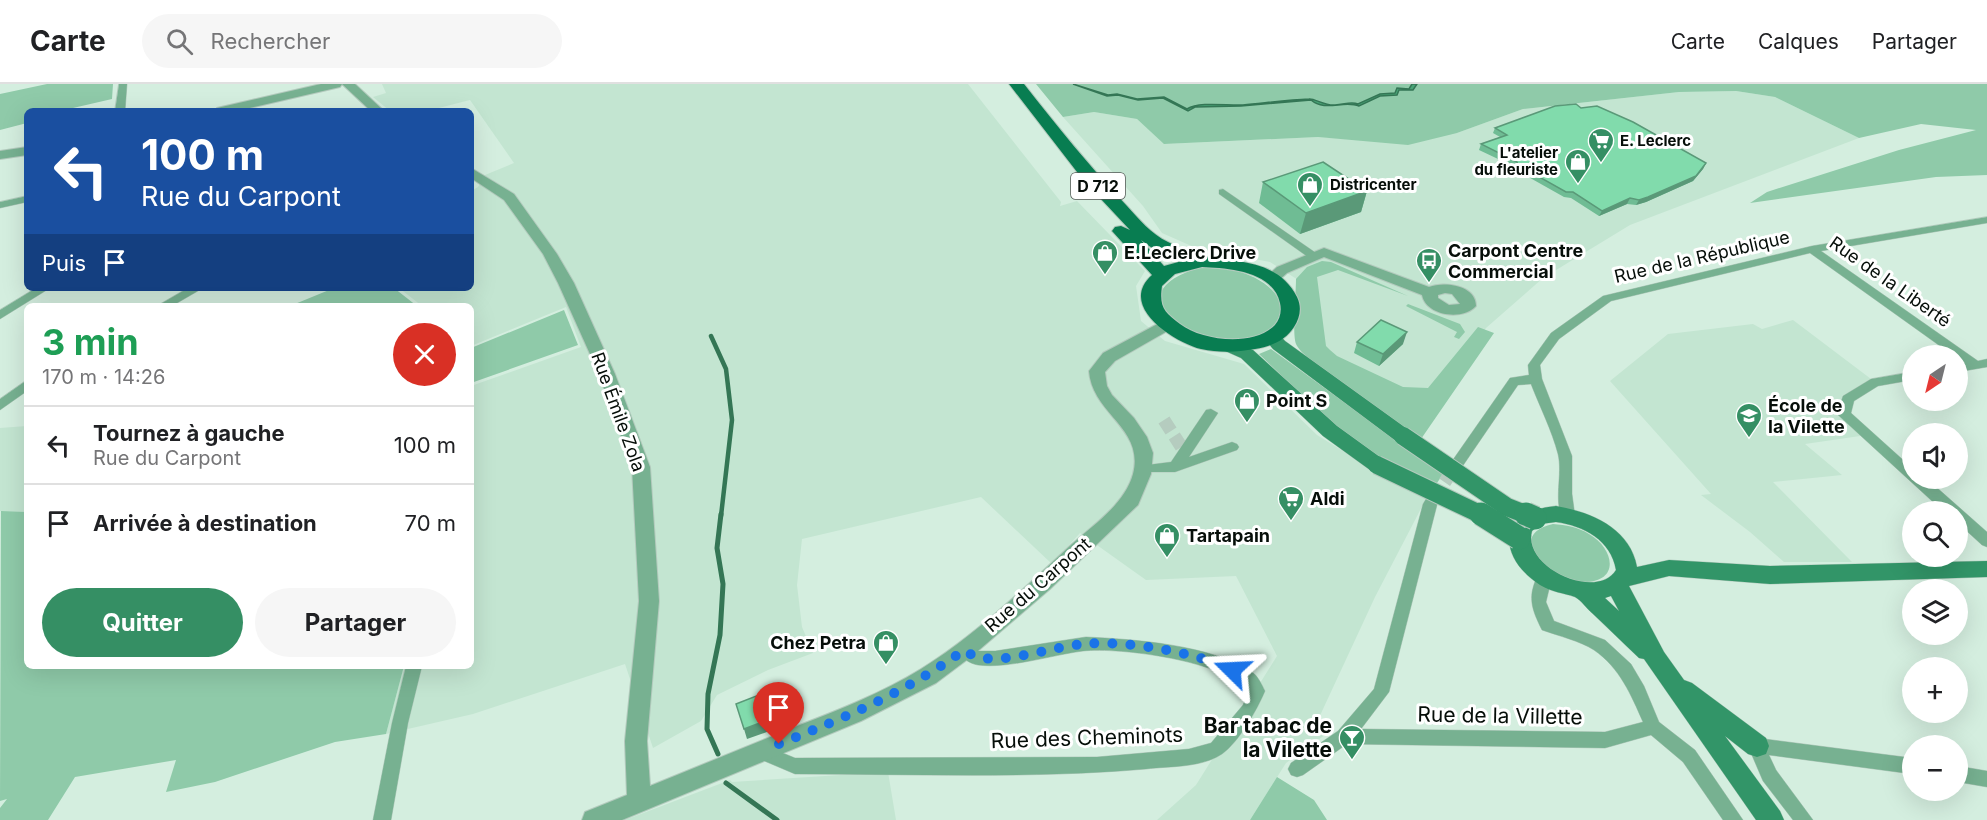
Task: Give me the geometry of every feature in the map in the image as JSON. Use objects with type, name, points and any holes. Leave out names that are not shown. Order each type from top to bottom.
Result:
[{"type":"main road","name":"D 712","points":[[1000,84],[1068,175],[1096,208],[1141,250],[1161,275]]},
{"type":"main road","name":"D 712","points":[[1016,84],[1090,177],[1126,217],[1158,244],[1201,261]]},
{"type":"main road","points":[[1201,261],[1239,265],[1272,279],[1284,291],[1290,303],[1290,316],[1284,328],[1272,337],[1252,344],[1229,346],[1205,343],[1183,336],[1165,325],[1154,312],[1150,299],[1152,286],[1161,275],[1186,264],[1201,261]]},
{"type":"main road","points":[[1272,337],[1279,345],[1404,436],[1507,507],[1535,518]]},
{"type":"main road","points":[[1229,346],[1247,354],[1330,431],[1377,465],[1495,521],[1519,538],[1525,558],[1544,577],[1570,589],[1584,592],[1602,591],[1653,570],[1669,568],[1770,575],[1987,569]]},
{"type":"main road","points":[[1519,538],[1527,522],[1556,514],[1595,526],[1606,533],[1620,548],[1626,559],[1627,569],[1620,583]]},
{"type":"main road","points":[[1620,548],[1669,568]]},
{"type":"main road","points":[[1620,583],[1654,657],[1771,820]]},
{"type":"main road","points":[[1584,592],[1654,657]]},
{"type":"main road","points":[[1668,677],[1757,746]]},
{"type":"street","points":[[120,108],[123,84]]},
{"type":"street","points":[[234,108],[336,84]]},
{"type":"street","points":[[348,84],[375,108]]},
{"type":"street","points":[[0,155],[24,151]]},
{"type":"street","name":"Rue Émile Zola","points":[[474,174],[509,197],[550,254],[567,283],[607,374],[641,467],[649,601],[636,741],[639,802]]},
{"type":"street","points":[[1223,192],[1312,255]]},
{"type":"street","points":[[0,205],[24,200]]},
{"type":"street","name":"Rue de la République","points":[[1536,379],[1534,365],[1555,336],[1607,298],[1812,249],[1987,220]]},
{"type":"street","name":"Rue de la Liberté","points":[[1812,249],[1982,364]]},
{"type":"street","points":[[1272,279],[1282,270],[1312,255],[1324,252],[1430,293]]},
{"type":"street","points":[[0,315],[39,291]]},
{"type":"street","points":[[169,303],[191,291]]},
{"type":"street","points":[[1165,325],[1109,357],[1097,371],[1101,394],[1137,432],[1143,449],[1144,469],[1175,467],[1232,447]]},
{"type":"street","points":[[1902,378],[1875,382],[1848,399],[1844,414],[1902,466]]},
{"type":"street","points":[[1457,464],[1514,381],[1536,379],[1565,456],[1565,494],[1568,516]]},
{"type":"street","points":[[0,406],[24,386]]},
{"type":"street","points":[[1175,467],[1211,413]]},
{"type":"street","name":"Rue du Carpont","points":[[594,820],[853,714],[928,676],[964,650],[1043,583],[1131,500],[1141,483],[1144,469]]},
{"type":"street","points":[[1929,489],[1942,501]]},
{"type":"street","points":[[1297,769],[1344,736],[1380,692],[1430,504],[1434,498]]},
{"type":"street","points":[[1968,524],[1987,541]]},
{"type":"street","points":[[1544,577],[1538,602],[1548,625],[1599,645],[1625,669],[1638,691],[1653,728],[1689,756],[1734,820]]},
{"type":"street","name":"Rue des Cheminots","points":[[761,752],[795,765],[1097,765],[1189,757],[1205,754],[1218,748],[1249,710],[1257,691],[1248,678],[1216,663],[1141,646],[1086,644],[995,658],[977,658],[964,650]]},
{"type":"street","points":[[382,820],[400,723],[413,669]]},
{"type":"street","name":"Rue de la Villette","points":[[1344,736],[1605,740],[1653,728]]},
{"type":"street","points":[[1804,820],[1769,774],[1757,746],[1902,764]]},
{"type":"street","points":[[1968,776],[1987,779]]},
{"type":"shaded area","points":[[47,84],[113,84],[112,99],[73,108],[24,108],[24,124],[0,130],[0,94]]},
{"type":"shaded area","points":[[382,84],[968,84],[1061,202],[1060,206],[1077,201],[1145,271],[1136,286],[1141,321],[1165,341],[1244,364],[1317,435],[1387,478],[1427,497],[1375,597],[1317,722],[1329,732],[1286,763],[1250,820],[1157,820],[1196,785],[1277,656],[1236,576],[1146,580],[1080,533],[1052,564],[981,497],[802,539],[797,585],[802,627],[813,653],[768,670],[717,695],[701,721],[653,748],[625,664],[473,714],[386,734],[403,669],[474,669],[474,385],[581,347],[566,307],[474,345],[474,303],[418,303],[403,291],[474,291],[474,189],[485,175],[514,163],[470,100],[439,108],[386,108],[373,97],[386,93]]},
{"type":"shaded area","points":[[1036,84],[1987,84],[1987,175],[1936,177],[1750,203],[1767,192],[1899,150],[1976,130],[1921,124],[1859,138],[1775,97],[1736,91],[1679,92],[1523,109],[1457,133],[1408,145],[1318,137],[1164,144],[1137,119],[1094,112],[1063,117]]},
{"type":"shaded area","points":[[1073,84],[1108,95],[1117,94],[1137,99],[1164,97],[1187,109],[1206,104],[1243,105],[1309,99],[1338,105],[1328,106],[1322,105],[1311,100],[1241,106],[1195,107],[1188,111],[1163,98],[1138,100],[1118,95],[1107,96]]},
{"type":"shaded area","points":[[1412,84],[1417,84],[1413,90],[1399,90],[1397,95],[1380,96],[1359,106],[1339,105],[1352,103],[1358,104],[1380,94],[1395,93],[1397,88],[1409,89]]},
{"type":"shaded area","points":[[1736,91],[1775,97],[1859,138],[1630,225],[1543,278],[1486,328],[1418,421],[1318,352],[1306,285],[1270,262],[1196,248],[1162,233],[1143,206],[1063,117],[1094,112],[1137,119],[1165,144],[1318,137],[1351,139],[1457,133],[1523,109],[1679,92]]},
{"type":"shaded area","points":[[1322,261],[1331,262],[1408,296],[1338,270],[1317,277],[1326,346],[1337,356],[1403,387],[1428,388],[1478,327],[1494,333],[1421,439],[1333,378],[1303,353],[1296,344],[1294,323],[1296,279],[1307,267]]},
{"type":"shaded area","points":[[1200,268],[1237,271],[1262,282],[1276,295],[1280,303],[1277,321],[1268,331],[1240,340],[1224,340],[1208,336],[1179,324],[1162,307],[1160,298],[1162,291],[1174,279]]},
{"type":"shaded area","points":[[327,291],[398,291],[413,303],[297,303]]},
{"type":"shaded area","points":[[1408,304],[1460,324],[1465,332],[1459,339],[1454,337],[1457,332],[1406,306]]},
{"type":"shaded area","points":[[564,310],[578,345],[474,382],[474,347]]},
{"type":"shaded area","name":"École de la Vilette","points":[[1793,320],[1875,382],[1848,399],[1844,414],[1867,435],[1805,444],[1842,475],[1773,482],[1852,562],[1784,562],[1750,532],[1701,495],[1711,494],[1610,381],[1668,334],[1753,324],[1762,329]]},
{"type":"shaded area","points":[[1271,349],[1443,474],[1435,486],[1379,458],[1335,426],[1259,354]]},
{"type":"shaded area","points":[[24,426],[24,512],[0,511],[0,428]]},
{"type":"shaded area","points":[[1,511],[24,512],[24,669],[403,669],[386,734],[335,742],[215,782],[166,792],[176,760],[75,777],[48,820],[0,820],[0,808],[7,799],[0,801]]},
{"type":"shaded area","points":[[1553,524],[1585,532],[1604,547],[1610,563],[1604,576],[1596,581],[1572,580],[1559,575],[1538,558],[1532,548],[1532,538],[1538,530]]},
{"type":"shaded area","points":[[888,772],[896,820],[625,820],[730,780],[732,782]]},
{"type":"shaded area","points":[[1277,777],[1314,800],[1327,820],[1250,820]]},
{"type":"building","name":"E. Leclerc","points":[[1576,104],[1581,108],[1597,106],[1633,122],[1706,163],[1696,176],[1648,197],[1639,200],[1630,198],[1602,211],[1573,192],[1566,192],[1518,165],[1517,162],[1481,144],[1507,135],[1495,128],[1555,106]]},
{"type":"building","points":[[1323,162],[1367,191],[1306,213],[1263,182]]},
{"type":"building","points":[[1381,320],[1407,332],[1383,354],[1357,342]]},
{"type":"building","points":[[769,691],[778,716],[744,729],[736,704]]},
{"type":"waterway","points":[[711,336],[726,369],[732,420],[721,516]]},
{"type":"waterway","points":[[718,754],[707,729],[708,694],[720,635],[723,584],[717,548],[721,514]]},
{"type":"waterway","points":[[726,783],[777,820]]},
{"type":"tunnel","points":[[1164,420],[1184,451]]},
{"type":"tunnel","points":[[1434,498],[1457,464]]},
{"type":"place","name":"E. Leclerc","points":[[1601,164]]},
{"type":"place","name":"L'atelier du fleuriste","points":[[1578,185]]},
{"type":"place","name":"Districenter","points":[[1310,208]]},
{"type":"place","name":"E.Leclerc Drive","points":[[1105,276]]},
{"type":"place","name":"Carpont Centre Commercial","points":[[1429,284]]},
{"type":"place","name":"Point S","points":[[1247,424]]},
{"type":"place","name":"École de la Vilette","points":[[1749,439]]},
{"type":"place","name":"Aldi","points":[[1291,522]]},
{"type":"place","name":"Tartapain","points":[[1167,559]]},
{"type":"place","name":"Chez Petra","points":[[886,666]]},
{"type":"place","name":"Bar tabac de la Vilette","points":[[1352,761]]},
{"type":"route","points":[[779,744],[853,714],[894,694],[928,676],[964,650],[977,658],[995,658],[1086,644],[1141,646],[1216,663],[1232,670]]}]
